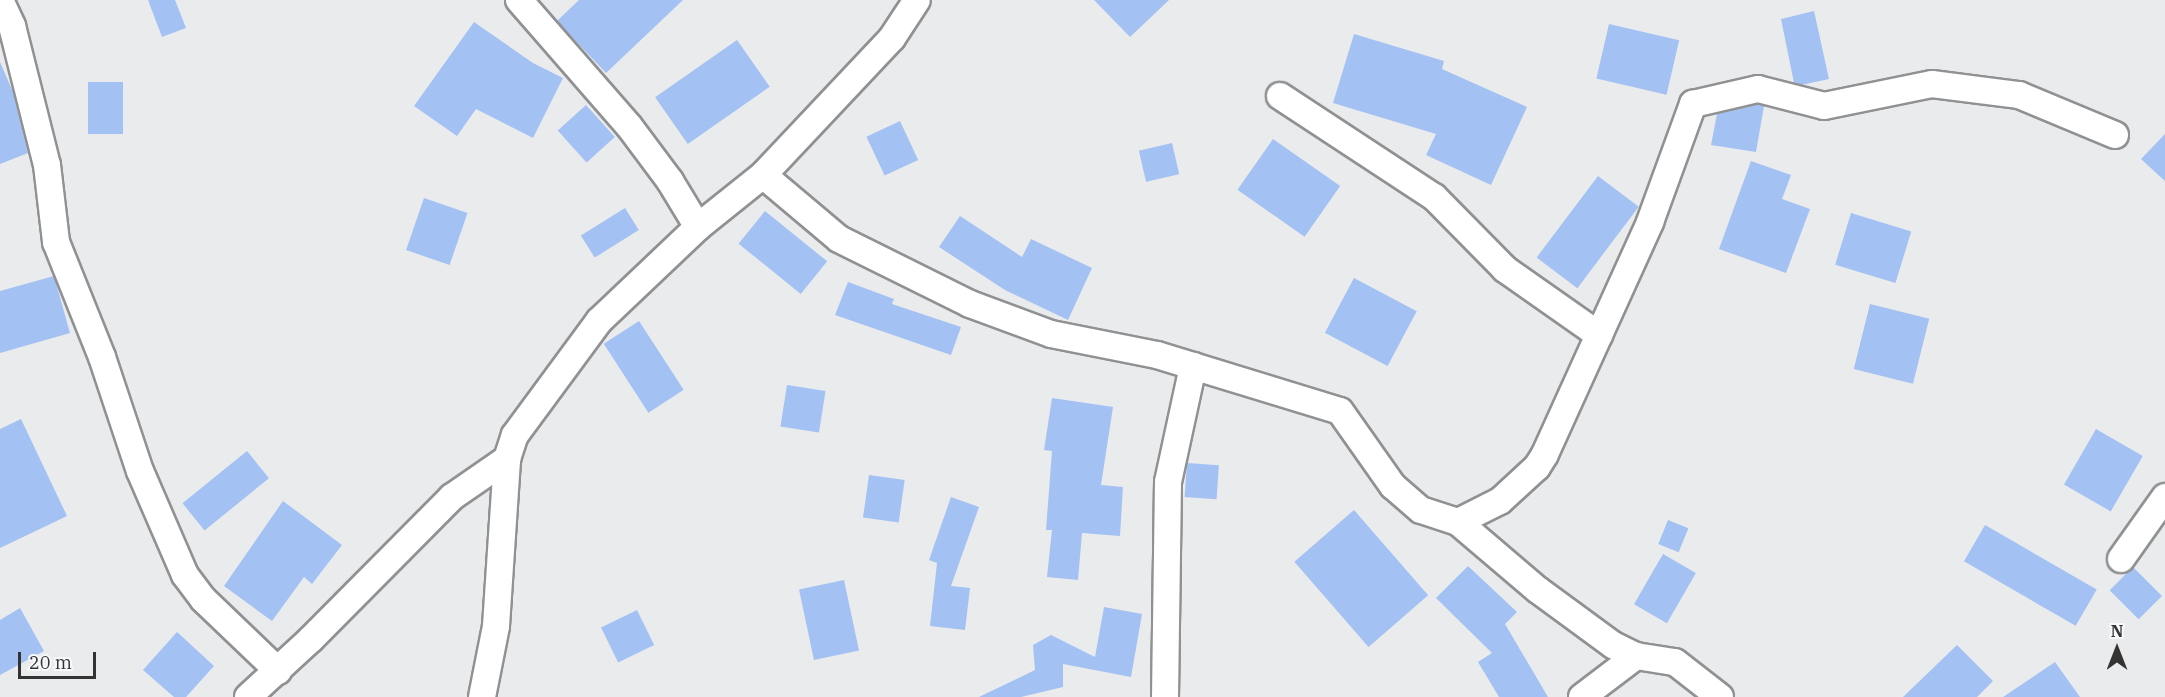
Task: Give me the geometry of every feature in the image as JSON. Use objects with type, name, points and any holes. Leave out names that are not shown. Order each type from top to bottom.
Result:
[{"type":"street","points":[[0,0],[12,26],[47,165],[56,242],[102,357],[140,471],[185,575],[203,599],[278,670]]},
{"type":"street","points":[[519,0],[629,126],[670,181],[698,227]]},
{"type":"street","points":[[482,697],[496,626],[507,459],[515,435],[582,340],[698,227],[763,175],[892,38],[917,0]]},
{"type":"street","points":[[1458,522],[1500,501],[1537,467],[1650,222],[1693,104],[1758,89],[1824,106],[1932,84],[2019,95],[2115,135]]},
{"type":"street","points":[[1280,96],[1434,197],[1505,269],[1599,335]]},
{"type":"street","points":[[763,175],[839,239],[937,291],[1051,334],[1142,351],[1340,411],[1405,497],[1421,510],[1458,522],[1547,597],[1613,645],[1636,656],[1675,662],[1720,697]]},
{"type":"street","points":[[1165,697],[1168,482],[1193,366]]},
{"type":"street","points":[[248,697],[452,497],[507,459]]},
{"type":"street","points":[[2121,559],[2165,497]]},
{"type":"street","points":[[1582,697],[1636,656]]},
{"type":"building","points":[[148,0],[175,0],[186,28],[162,37]]},
{"type":"building","points":[[579,0],[683,0],[606,73],[557,21]]},
{"type":"building","points":[[1094,0],[1169,0],[1130,37]]},
{"type":"building","points":[[1814,11],[1829,79],[1801,85],[1794,83],[1781,19]]},
{"type":"building","points":[[474,22],[533,63],[563,78],[533,138],[476,109],[457,136],[414,106]]},
{"type":"building","points":[[1609,24],[1679,40],[1667,95],[1596,79]]},
{"type":"building","points":[[1354,34],[1444,61],[1442,69],[1527,107],[1491,185],[1426,155],[1436,134],[1333,103]]},
{"type":"building","points":[[737,40],[770,87],[688,144],[655,97]]},
{"type":"building","points":[[0,62],[13,92],[28,153],[0,164]]},
{"type":"building","points":[[88,82],[123,82],[123,134],[88,134]]},
{"type":"building","points":[[1758,104],[1764,106],[1756,152],[1711,145],[1717,114]]},
{"type":"building","points":[[586,105],[615,137],[587,162],[558,130]]},
{"type":"building","points":[[900,121],[918,160],[885,176],[866,137]]},
{"type":"building","points":[[2165,134],[2165,181],[2141,159]]},
{"type":"building","points":[[1273,139],[1340,186],[1305,237],[1237,190]]},
{"type":"building","points":[[1172,143],[1179,174],[1146,182],[1139,151]]},
{"type":"building","points":[[1751,161],[1791,175],[1782,199],[1810,209],[1786,273],[1719,249]]},
{"type":"building","points":[[1598,176],[1639,207],[1577,288],[1537,257]]},
{"type":"building","points":[[424,198],[467,213],[450,265],[406,250]]},
{"type":"building","points":[[625,208],[639,230],[595,258],[581,236]]},
{"type":"building","points":[[765,211],[827,261],[801,294],[739,244]]},
{"type":"building","points":[[1851,213],[1911,231],[1895,283],[1835,265]]},
{"type":"building","points":[[960,216],[1022,257],[1031,239],[1092,268],[1068,320],[1005,290],[939,247]]},
{"type":"building","points":[[54,276],[70,333],[0,353],[0,291]]},
{"type":"building","points":[[1354,278],[1417,311],[1388,366],[1325,333]]},
{"type":"building","points":[[848,282],[894,299],[892,304],[961,327],[951,355],[835,315]]},
{"type":"building","points":[[1870,304],[1929,319],[1913,384],[1854,369]]},
{"type":"building","points":[[639,321],[684,390],[648,413],[604,344]]},
{"type":"building","points":[[787,385],[826,391],[819,433],[780,426]]},
{"type":"building","points":[[1052,398],[1113,407],[1101,485],[1123,487],[1120,536],[1082,533],[1078,580],[1047,577],[1052,530],[1046,530],[1052,451],[1044,450]]},
{"type":"building","points":[[21,419],[67,516],[0,548],[0,429]]},
{"type":"building","points":[[2096,429],[2143,456],[2111,511],[2064,484]]},
{"type":"building","points":[[247,451],[269,478],[205,530],[182,503]]},
{"type":"building","points":[[1187,463],[1219,465],[1217,499],[1185,497]]},
{"type":"building","points":[[869,475],[905,480],[899,523],[863,518]]},
{"type":"building","points":[[951,497],[979,507],[951,586],[970,588],[965,630],[930,626],[937,563],[929,560]]},
{"type":"building","points":[[283,501],[342,545],[312,584],[304,577],[272,621],[224,586]]},
{"type":"building","points":[[1354,510],[1428,595],[1369,647],[1294,562]]},
{"type":"building","points":[[1668,520],[1688,528],[1679,552],[1658,544]]},
{"type":"building","points":[[1985,525],[2097,589],[2076,626],[1964,561]]},
{"type":"building","points":[[1663,554],[1696,573],[1667,623],[1634,604]]},
{"type":"building","points":[[1468,566],[1517,612],[1505,624],[1548,697],[1499,697],[1478,662],[1492,653],[1436,598]]},
{"type":"building","points":[[2133,567],[2162,596],[2139,619],[2110,590]]},
{"type":"building","points":[[844,580],[859,650],[814,660],[799,590]]},
{"type":"building","points":[[1104,607],[1142,614],[1131,677],[1063,664],[1063,687],[1021,697],[979,697],[1035,670],[1033,645],[1051,635],[1095,657]]},
{"type":"building","points":[[20,608],[44,651],[0,675],[0,620]]},
{"type":"building","points":[[637,610],[654,645],[618,663],[601,628]]},
{"type":"building","points":[[177,632],[214,666],[186,697],[174,697],[143,670]]},
{"type":"building","points":[[1957,645],[1993,681],[1977,697],[1903,697]]},
{"type":"building","points":[[2055,662],[2080,697],[2003,697]]}]
